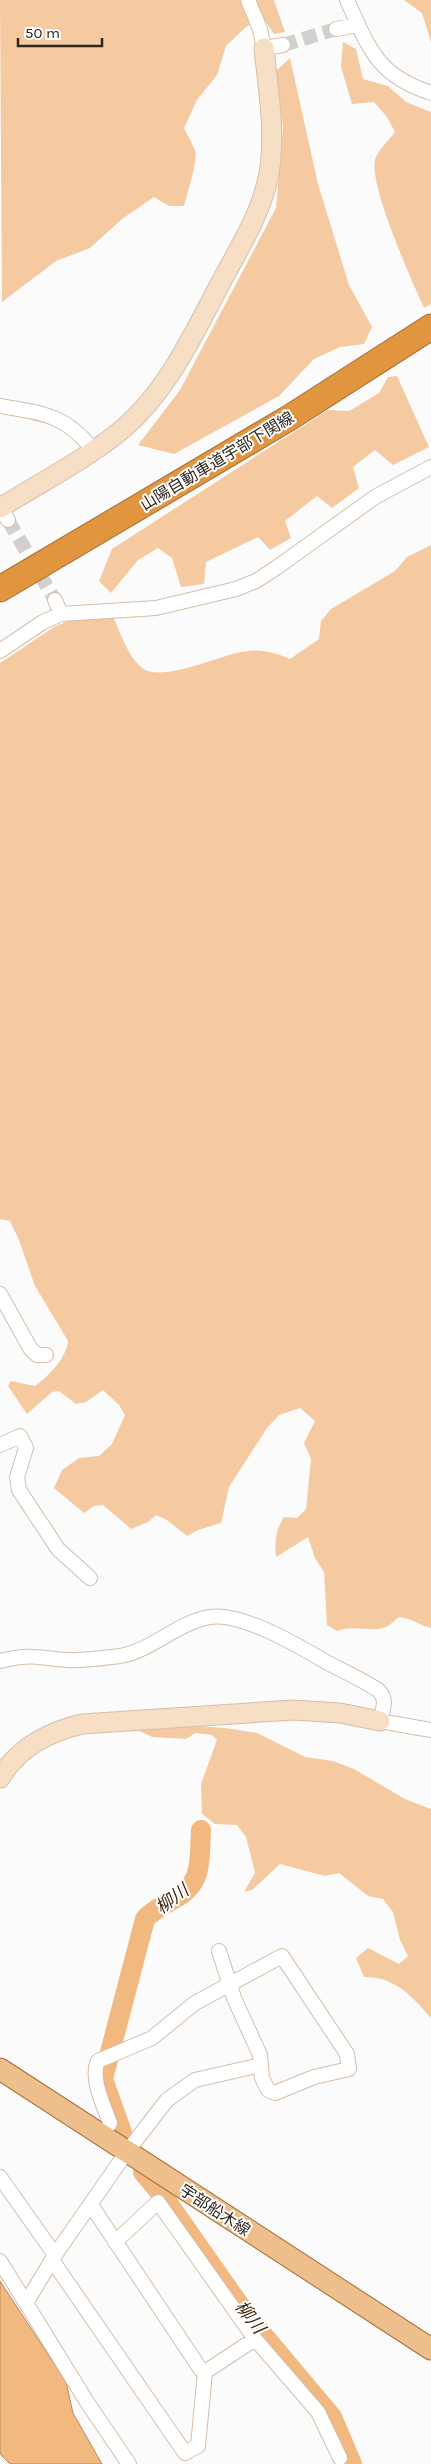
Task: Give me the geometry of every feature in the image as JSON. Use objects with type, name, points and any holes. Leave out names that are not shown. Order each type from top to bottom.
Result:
[{"type":"highway","name":"山陽自動車道宇部下関線","points":[[0,589],[289,418],[431,327]]},
{"type":"main road","name":"宇部船木線","points":[[0,2069],[126,2153],[431,2349]]},
{"type":"street","points":[[3,512],[93,450],[124,427],[142,410],[173,369],[253,223],[267,181],[271,152],[264,48],[260,29],[248,0]]},
{"type":"street","points":[[347,0],[375,58],[386,70],[400,79],[431,93]]},
{"type":"street","points":[[336,29],[358,25]]},
{"type":"street","points":[[264,48],[283,44]]},
{"type":"street","points":[[0,406],[40,412],[66,423],[81,434],[93,450]]},
{"type":"street","points":[[0,651],[43,622],[61,614],[156,608],[236,589],[256,581],[375,497],[431,467]]},
{"type":"street","points":[[55,600],[61,614]]},
{"type":"street","points":[[0,1294],[30,1348],[37,1355],[46,1355]]},
{"type":"street","points":[[0,1444],[20,1436],[26,1448],[17,1477],[19,1490],[58,1549],[90,1578]]},
{"type":"street","points":[[0,1661],[32,1655],[70,1660],[121,1656],[158,1642],[195,1622],[210,1617],[224,1617],[249,1624],[298,1645],[378,1690],[384,1697],[380,1721]]},
{"type":"street","points":[[0,1778],[12,1762],[31,1745],[55,1732],[82,1724],[293,1710],[340,1713],[431,1730]]},
{"type":"street","points":[[102,2136],[110,2123],[95,2075],[94,2069],[98,2061],[113,2057],[152,2038],[195,2003],[230,1984],[282,1956],[347,2054],[349,2069],[314,2077],[275,2093],[264,2086],[261,2065],[253,2037],[230,1984],[219,1951]]},
{"type":"street","points":[[26,2304],[90,2205],[126,2153],[167,2100],[195,2080],[261,2065]]},
{"type":"street","points":[[0,2177],[185,2453],[198,2446],[206,2372],[255,2339]]},
{"type":"street","points":[[115,2242],[158,2202],[255,2339],[318,2412],[340,2458]]},
{"type":"street","points":[[90,2205],[201,2370],[206,2372]]},
{"type":"street","points":[[0,2261],[86,2402],[129,2464]]},
{"type":"shaded area","points":[[0,0],[274,0],[285,32],[274,34],[263,18],[246,27],[226,46],[217,75],[197,100],[184,128],[196,152],[194,169],[184,206],[169,206],[154,197],[122,219],[90,248],[56,261],[2,302]]},
{"type":"shaded area","points":[[404,0],[431,0],[431,42],[422,13]]},
{"type":"shaded area","points":[[343,42],[356,49],[363,79],[388,86],[406,102],[431,112],[431,304],[424,308],[393,234],[378,190],[375,173],[376,157],[395,132],[387,117],[374,102],[352,104],[341,67]]},
{"type":"shaded area","points":[[290,58],[318,184],[349,285],[372,327],[364,344],[340,347],[314,359],[279,396],[174,454],[138,445],[180,390],[276,208],[283,128],[276,71]]},
{"type":"shaded area","points":[[397,376],[429,447],[393,465],[375,450],[353,467],[359,488],[332,508],[317,496],[285,521],[291,538],[270,550],[258,537],[206,562],[204,584],[181,587],[172,558],[158,548],[138,560],[111,593],[99,581],[112,549],[328,410],[349,411],[379,393],[388,377]]},
{"type":"shaded area","points":[[431,545],[431,1628],[399,1617],[388,1626],[380,1629],[349,1628],[337,1631],[327,1625],[324,1572],[315,1558],[308,1537],[276,1557],[276,1536],[284,1517],[297,1518],[306,1509],[311,1459],[304,1443],[315,1421],[300,1408],[279,1415],[267,1428],[229,1487],[221,1523],[198,1530],[187,1536],[167,1520],[156,1515],[148,1522],[131,1529],[103,1505],[94,1506],[84,1513],[54,1488],[62,1470],[79,1458],[99,1456],[112,1444],[125,1415],[119,1405],[103,1390],[86,1402],[76,1404],[59,1391],[52,1392],[27,1414],[8,1386],[11,1381],[35,1386],[61,1360],[68,1341],[35,1286],[19,1240],[10,1221],[0,1219],[0,663],[54,627],[80,616],[113,617],[125,644],[136,662],[141,667],[150,671],[175,671],[231,654],[254,650],[278,654],[290,659],[319,639],[321,621],[331,609],[395,571],[407,557]]},
{"type":"shaded area","points":[[181,1725],[225,1728],[257,1733],[305,1757],[333,1761],[354,1769],[405,1799],[431,1809],[431,2018],[410,1996],[394,1984],[385,1980],[364,1977],[356,1958],[368,1948],[399,1964],[408,1956],[400,1940],[393,1912],[383,1899],[368,1896],[339,1873],[325,1876],[280,1864],[252,1890],[244,1892],[255,1873],[246,1837],[237,1825],[215,1824],[202,1814],[201,1784],[217,1740],[212,1735],[195,1733],[186,1739],[152,1737],[133,1728]]},
{"type":"shaded area","points":[[0,2281],[66,2382],[73,2413],[102,2464],[10,2464],[0,2454]]},
{"type":"waterway","name":"柳川","points":[[124,2138],[103,2079],[145,1919],[155,1910],[184,1893],[191,1886],[198,1870],[201,1830]]},
{"type":"waterway","name":"柳川","points":[[143,2172],[163,2196],[248,2317],[332,2417],[352,2464]]},
{"type":"tunnel","points":[[283,45],[336,29]]},
{"type":"tunnel","points":[[8,520],[55,600]]}]
